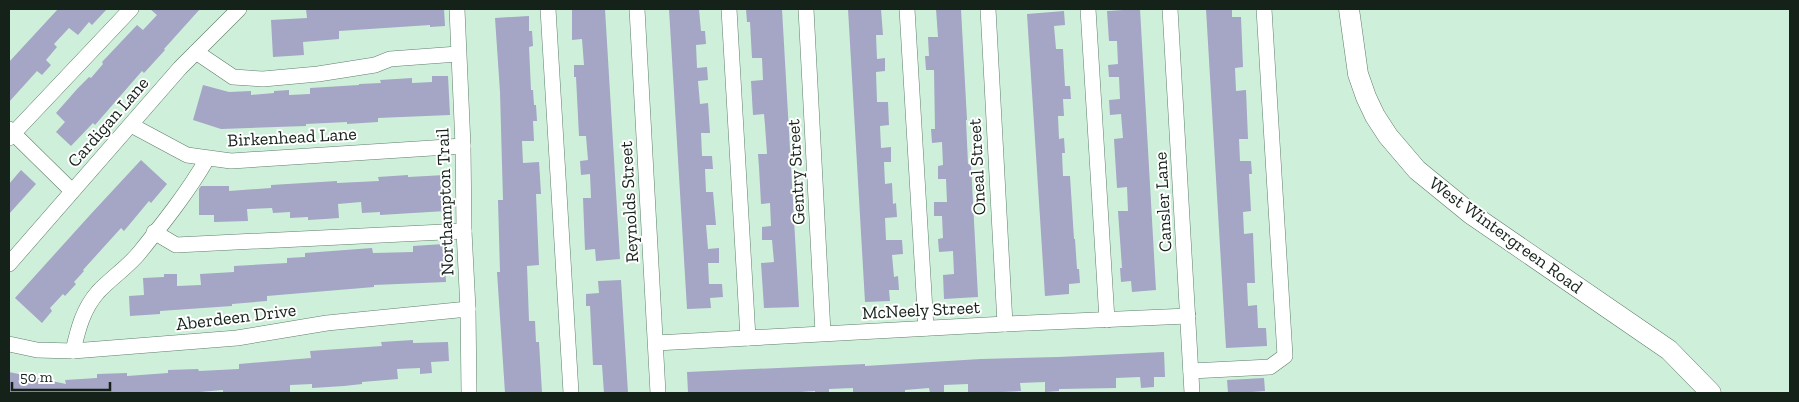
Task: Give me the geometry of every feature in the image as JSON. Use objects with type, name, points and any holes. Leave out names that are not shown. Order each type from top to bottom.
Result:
[{"type":"main road","name":"West Wintergreen Road","points":[[1349,9],[1358,74],[1366,96],[1388,136],[1412,164],[1472,214],[1669,350],[1711,393]]},
{"type":"street","points":[[72,191],[10,133],[131,9]]},
{"type":"street","name":"Cardigan Lane","points":[[9,264],[196,52],[240,9]]},
{"type":"street","name":"Northampton Trail","points":[[457,9],[468,309],[467,393]]},
{"type":"street","points":[[548,9],[571,393]]},
{"type":"street","name":"Reynolds Street","points":[[637,9],[658,393]]},
{"type":"street","points":[[729,9],[748,338]]},
{"type":"street","name":"Gentry Street","points":[[806,9],[823,334]]},
{"type":"street","points":[[907,9],[926,328]]},
{"type":"street","name":"Oneal Street","points":[[988,9],[1005,324]]},
{"type":"street","points":[[1088,9],[1107,320]]},
{"type":"street","name":"Cansler Lane","points":[[1170,9],[1192,393]]},
{"type":"street","points":[[1191,371],[1270,367],[1285,356],[1264,9]]},
{"type":"street","points":[[196,52],[233,77],[263,79],[318,74],[375,65],[390,59],[458,54]]},
{"type":"street","name":"Birkenhead Lane","points":[[131,125],[187,155],[230,161],[463,146]]},
{"type":"street","points":[[73,351],[78,327],[87,307],[98,292],[139,254],[191,185],[207,159]]},
{"type":"street","points":[[154,232],[176,245],[464,231]]},
{"type":"street","name":"Aberdeen Drive","points":[[9,344],[37,350],[73,351],[236,338],[327,323],[468,309]]},
{"type":"street","name":"McNeely Street","points":[[656,343],[1188,316]]},
{"type":"building","points":[[58,9],[107,9],[92,25],[89,22],[78,35],[69,28],[54,44],[57,47],[46,60],[51,65],[42,75],[37,71],[9,102],[9,62]]},
{"type":"building","points":[[150,9],[200,9],[144,73],[142,71],[95,125],[93,123],[71,146],[56,132],[65,122],[56,113],[89,77],[91,78],[103,64],[102,62],[137,25],[143,30],[157,15]]},
{"type":"building","points":[[306,9],[444,9],[445,26],[430,27],[430,25],[339,31],[339,39],[303,42],[304,55],[273,57],[271,20],[307,18]]},
{"type":"building","points":[[572,9],[605,9],[620,259],[596,261],[595,249],[585,250],[583,198],[591,198],[590,174],[581,175],[580,161],[588,160],[586,136],[579,136],[574,65],[584,65],[582,39],[572,40]]},
{"type":"building","points":[[669,9],[699,9],[701,31],[705,31],[706,44],[696,45],[697,68],[707,67],[708,80],[698,81],[700,104],[708,103],[710,133],[701,133],[702,156],[712,156],[713,169],[705,169],[706,192],[713,192],[716,225],[706,225],[708,249],[719,248],[719,263],[708,263],[709,284],[722,284],[723,297],[710,298],[711,308],[687,309]]},
{"type":"building","points":[[746,9],[782,9],[799,307],[764,308],[761,263],[774,262],[772,240],[762,240],[762,227],[771,226],[770,203],[761,204],[758,154],[767,154],[765,125],[764,114],[753,115],[751,81],[763,80],[762,58],[752,58],[750,22],[747,22]]},
{"type":"building","points":[[848,9],[881,9],[883,35],[876,35],[877,59],[885,58],[885,71],[876,72],[877,102],[888,102],[889,125],[880,126],[881,148],[891,147],[891,162],[884,162],[885,184],[892,183],[893,204],[896,203],[897,217],[885,218],[886,240],[902,240],[903,254],[892,255],[894,277],[898,276],[899,290],[889,290],[890,301],[865,302]]},
{"type":"building","points":[[936,9],[961,9],[968,164],[971,164],[978,297],[944,299],[943,275],[954,274],[953,251],[939,252],[938,239],[943,238],[942,216],[934,216],[934,202],[947,202],[946,179],[938,179],[938,166],[943,165],[942,142],[932,143],[931,129],[935,129],[934,70],[926,70],[925,56],[929,56],[928,37],[938,37]]},
{"type":"building","points":[[1140,9],[1156,290],[1132,292],[1131,281],[1121,282],[1120,268],[1122,268],[1118,211],[1128,211],[1127,187],[1117,188],[1114,139],[1123,138],[1121,114],[1110,115],[1109,100],[1120,99],[1119,77],[1109,77],[1108,65],[1118,64],[1117,41],[1109,41],[1107,11]]},
{"type":"building","points":[[1206,9],[1232,9],[1232,17],[1241,17],[1243,67],[1235,68],[1236,91],[1246,90],[1248,139],[1239,139],[1240,161],[1251,161],[1252,174],[1249,174],[1251,211],[1243,212],[1244,234],[1253,233],[1255,283],[1247,283],[1248,306],[1257,305],[1258,328],[1266,328],[1267,346],[1226,348]]},
{"type":"building","points":[[1064,11],[1065,25],[1054,26],[1056,49],[1063,49],[1065,86],[1070,86],[1071,99],[1063,99],[1064,116],[1058,116],[1059,139],[1064,138],[1065,153],[1062,153],[1063,176],[1070,176],[1074,239],[1080,283],[1069,284],[1069,294],[1045,296],[1027,14]]},
{"type":"building","points":[[529,16],[529,31],[532,31],[533,46],[529,47],[531,90],[533,90],[534,105],[536,105],[537,121],[533,121],[534,141],[522,141],[523,163],[539,162],[541,194],[536,194],[539,265],[527,266],[529,321],[535,321],[536,342],[539,342],[542,393],[505,393],[497,272],[500,272],[498,200],[503,200],[500,92],[495,18]]},
{"type":"building","points":[[432,76],[448,76],[450,115],[378,118],[378,122],[347,124],[347,122],[306,124],[306,126],[221,129],[193,120],[203,85],[229,92],[251,91],[251,95],[289,90],[289,95],[310,94],[310,88],[381,83],[380,80],[412,78],[412,83],[432,82]]},
{"type":"building","points":[[141,160],[167,184],[151,203],[149,201],[124,231],[121,228],[83,270],[74,282],[76,284],[50,308],[52,311],[42,323],[15,298]]},
{"type":"building","points":[[21,170],[36,184],[9,214],[9,184]]},
{"type":"building","points":[[408,175],[408,177],[445,175],[446,211],[380,215],[380,212],[362,213],[361,202],[338,204],[339,218],[308,220],[308,217],[290,218],[290,212],[273,213],[272,208],[247,209],[248,221],[214,222],[214,215],[199,215],[199,189],[201,186],[229,186],[229,191],[271,188],[271,185],[337,181],[337,183],[379,181],[378,177]]},
{"type":"building","points":[[444,244],[446,282],[374,285],[374,287],[267,296],[267,301],[232,304],[232,306],[160,311],[160,314],[130,316],[129,296],[144,295],[143,278],[164,277],[164,274],[177,274],[177,286],[201,285],[200,274],[234,272],[234,266],[287,263],[287,258],[305,257],[305,253],[372,248],[373,253],[413,252],[413,246]]},
{"type":"building","points":[[621,280],[628,393],[604,393],[602,365],[593,365],[590,306],[586,306],[586,294],[599,293],[598,281]]},
{"type":"building","points":[[413,340],[413,343],[448,342],[449,361],[431,362],[432,373],[420,374],[420,368],[397,369],[398,379],[312,388],[312,384],[290,385],[290,393],[223,393],[223,390],[200,393],[9,393],[9,372],[66,384],[65,380],[97,378],[97,374],[127,373],[127,376],[168,373],[168,370],[239,369],[239,364],[311,358],[310,351],[382,346],[381,342]]},
{"type":"building","points":[[1164,352],[1165,377],[1154,377],[1154,387],[1141,388],[1140,377],[1116,378],[1116,388],[1059,389],[1059,391],[1045,392],[1045,382],[1020,383],[1021,391],[981,393],[968,393],[968,384],[944,385],[944,393],[930,393],[929,388],[905,390],[905,393],[853,393],[853,388],[829,389],[829,393],[815,393],[815,391],[787,393],[688,393],[687,372]]},
{"type":"building","points":[[1264,378],[1265,391],[1228,393],[1227,380]]}]
